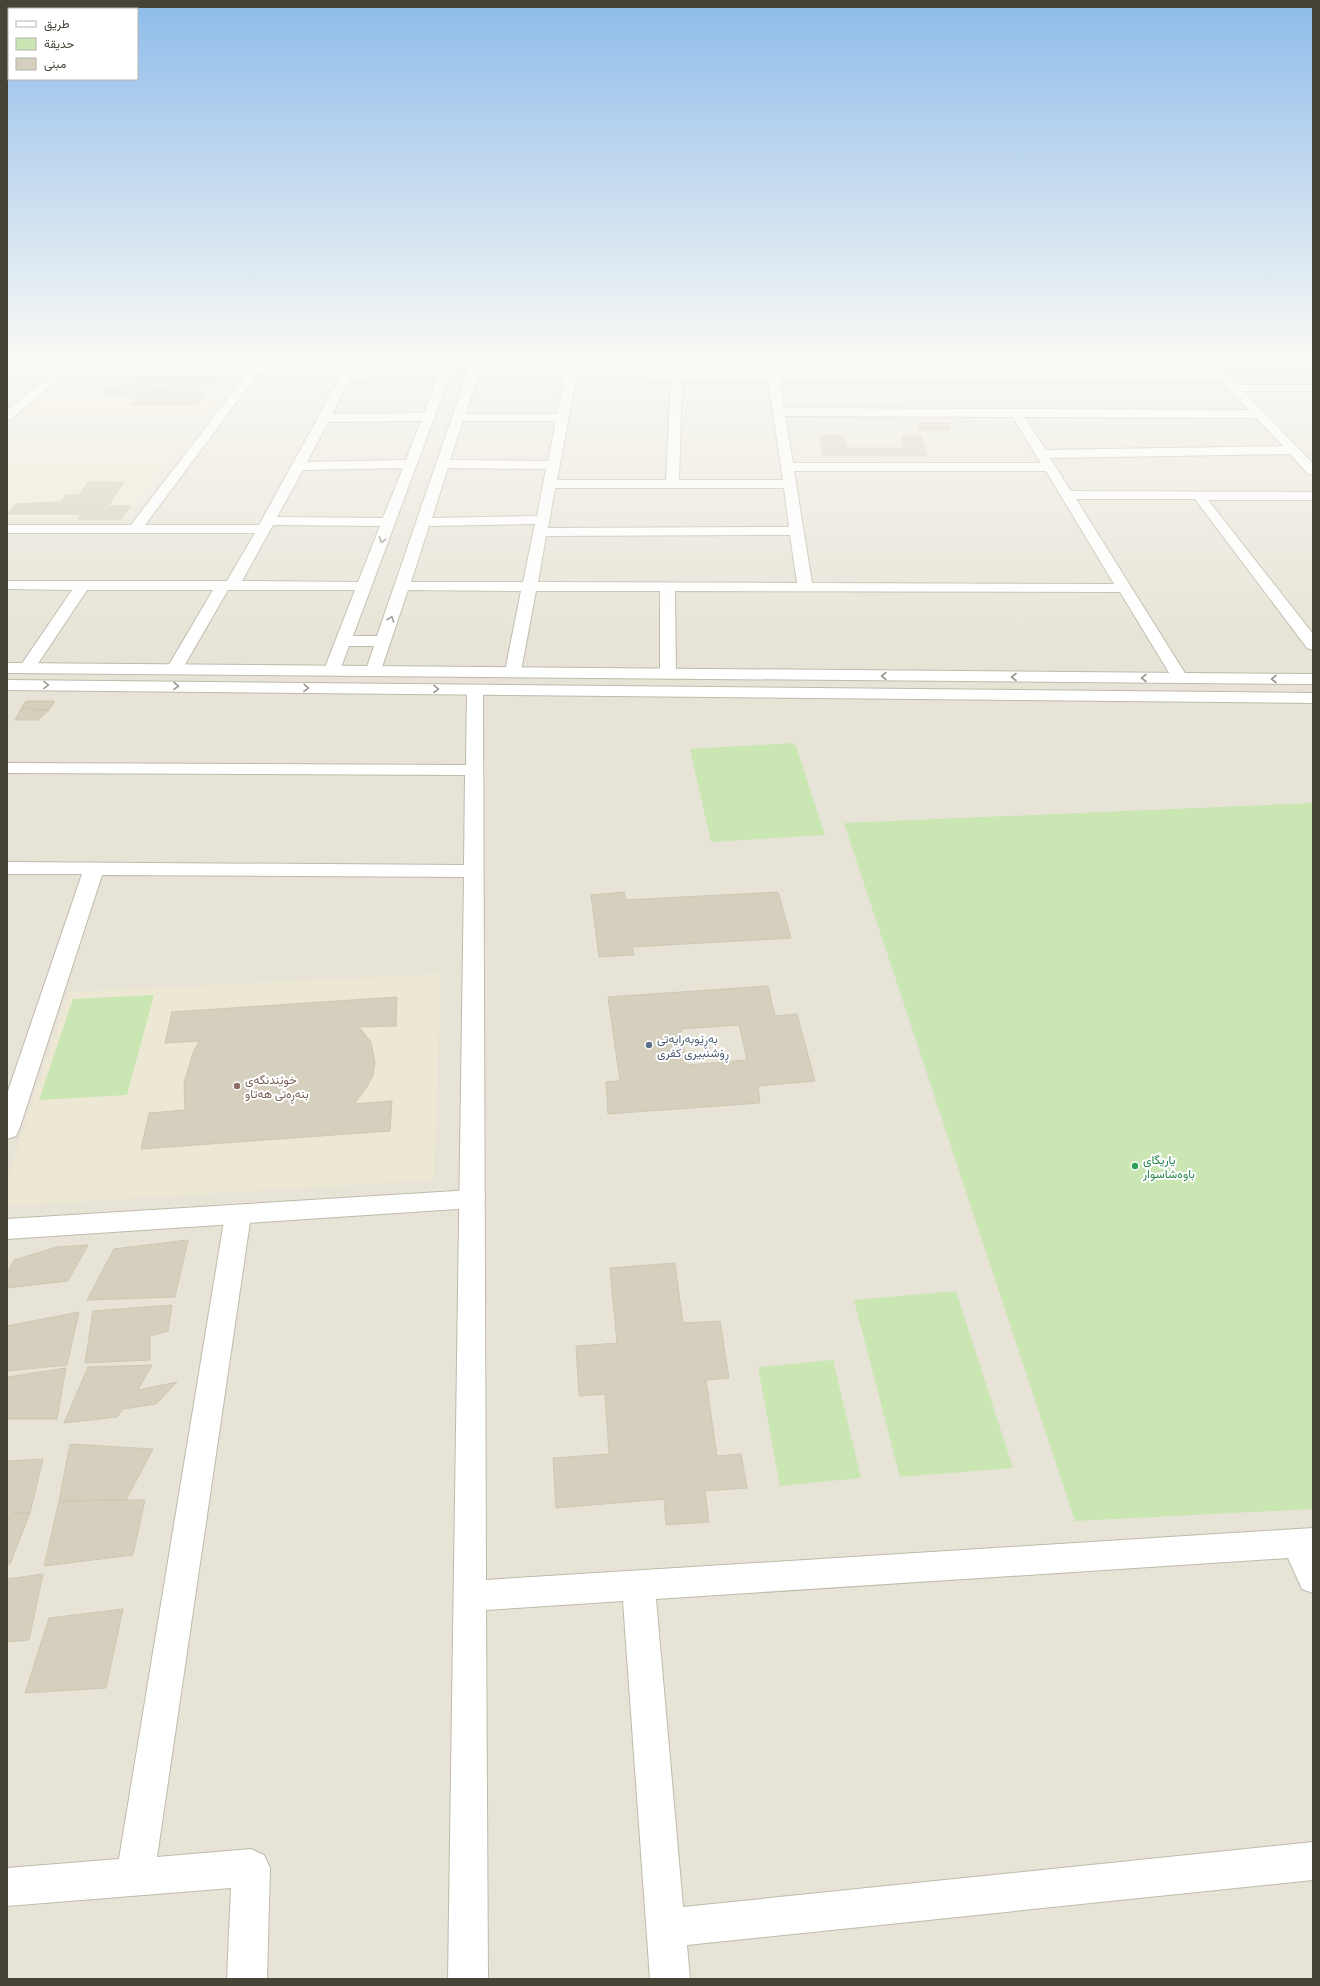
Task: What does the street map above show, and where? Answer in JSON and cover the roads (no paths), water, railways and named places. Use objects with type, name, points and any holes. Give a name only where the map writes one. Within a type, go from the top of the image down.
[{"type":"street","points":[[135,529],[193,452]]},
{"type":"street","points":[[175,668],[266,525],[307,452]]},
{"type":"street","points":[[332,670],[416,452]]},
{"type":"street","points":[[374,670],[447,452]]},
{"type":"street","points":[[513,671],[556,452]]},
{"type":"street","points":[[672,484],[673,452]]},
{"type":"street","points":[[784,452],[805,588]]},
{"type":"street","points":[[1180,678],[1042,454],[1188,452]]},
{"type":"street","points":[[1296,452],[1313,471]]},
{"type":"street","points":[[299,466],[411,464]]},
{"type":"street","points":[[443,464],[554,464]]},
{"type":"street","points":[[787,467],[1050,468]]},
{"type":"street","points":[[550,484],[789,484]]},
{"type":"street","points":[[1067,495],[1313,496]]},
{"type":"street","points":[[1198,496],[1313,646]]},
{"type":"street","points":[[7,529],[135,529],[389,522]]},
{"type":"street","points":[[423,522],[797,531]]},
{"type":"street","points":[[7,585],[364,586]]},
{"type":"street","points":[[26,668],[83,585]]},
{"type":"street","points":[[402,586],[1124,588]]},
{"type":"street","points":[[667,587],[668,674]]},
{"type":"street","points":[[344,641],[384,641]]},
{"type":"street","points":[[7,668],[175,668],[244,670],[513,671],[668,674],[1313,679]]},
{"type":"street","points":[[236,687],[244,670]]},
{"type":"street","points":[[571,690],[575,673]]},
{"type":"street","points":[[7,684],[1313,698]]},
{"type":"street","points":[[468,1979],[474,690]]},
{"type":"street","points":[[7,768],[474,770]]},
{"type":"street","points":[[7,868],[474,871]]},
{"type":"street","points":[[7,1130],[94,869]]},
{"type":"street","points":[[7,1229],[472,1200]]},
{"type":"street","points":[[135,1878],[238,1215]]},
{"type":"street","points":[[470,1596],[1305,1542],[1313,1578]]},
{"type":"street","points":[[638,1584],[670,1979]]},
{"type":"street","points":[[666,1928],[1313,1861]]},
{"type":"street","points":[[7,1888],[251,1868],[247,1979]]},
{"type":"place","name":"بەڕێوبەرایەتی ڕۆشنبیری کفری","points":[[649,1045]]},
{"type":"place","name":"خوێندنگەی بنەڕەتی هەتاو","points":[[237,1086]]},
{"type":"place","name":"یاریگای باوەشاسوار","points":[[1135,1166]]}]
